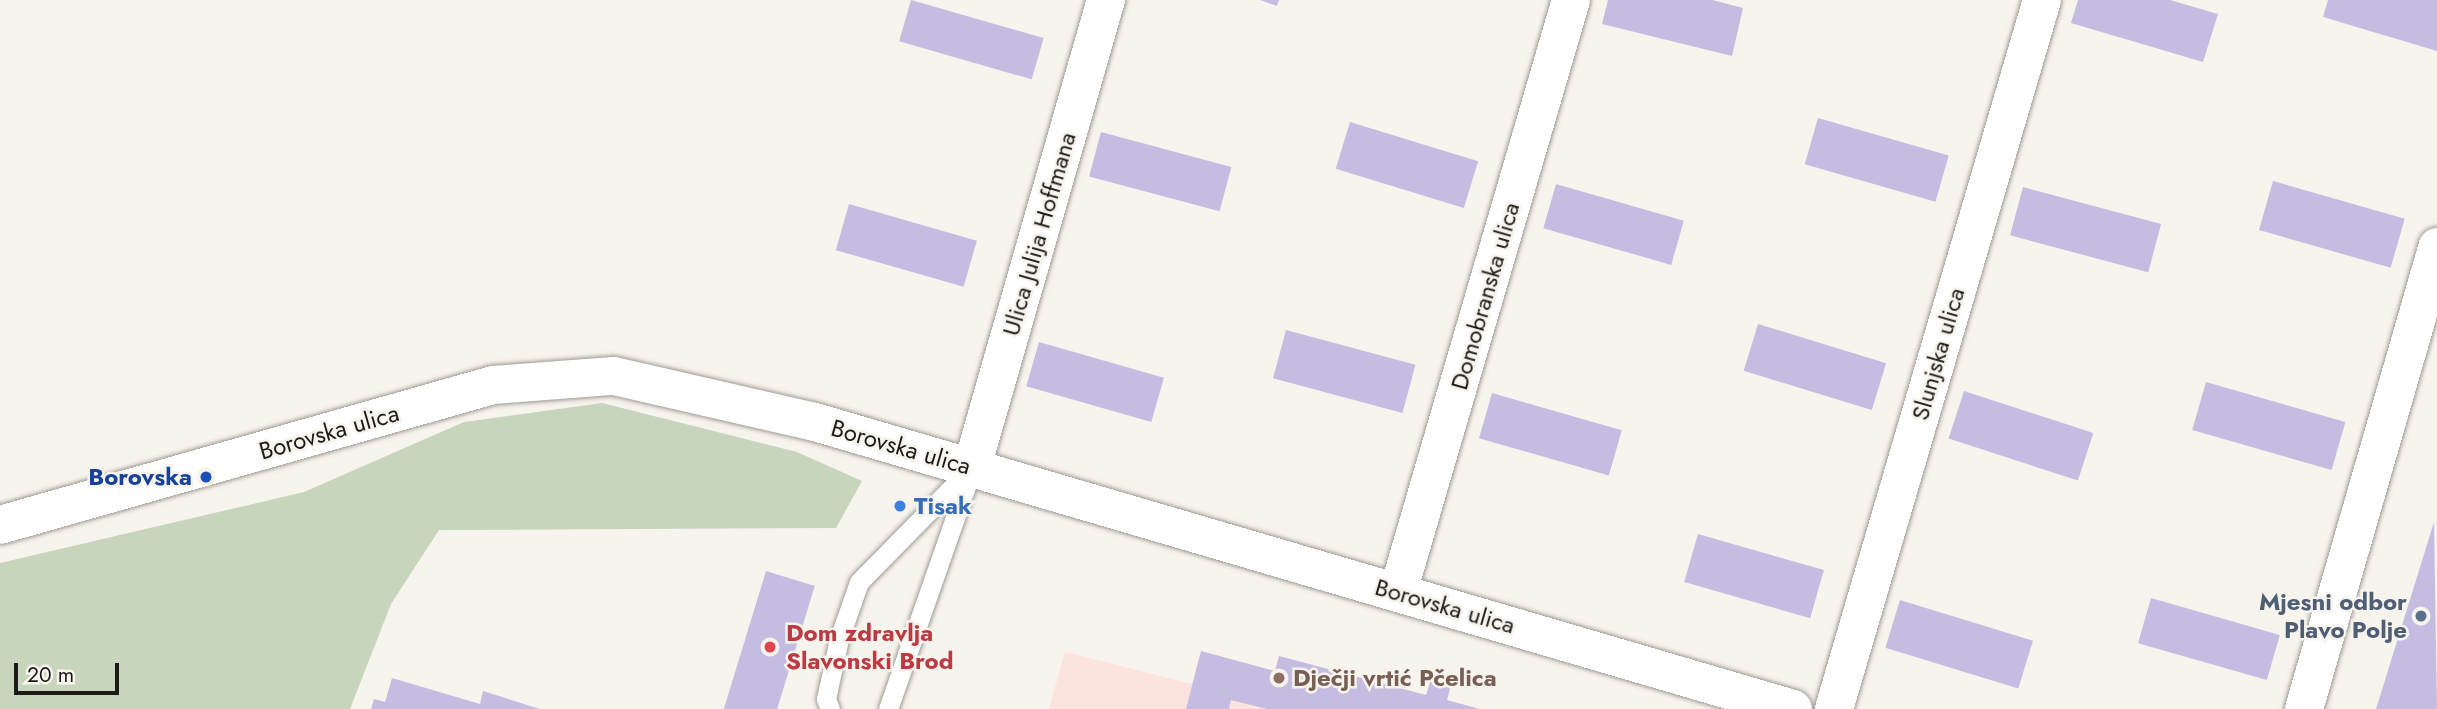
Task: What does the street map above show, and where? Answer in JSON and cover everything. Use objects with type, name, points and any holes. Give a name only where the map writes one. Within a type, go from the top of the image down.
[{"type":"street","name":"Ulica Julija Hoffmana","points":[[972,467],[1106,0]]},
{"type":"street","name":"Domobranska ulica","points":[[1398,592],[1572,0]]},
{"type":"street","name":"Slunjska ulica","points":[[1835,709],[2042,0]]},
{"type":"street","points":[[2304,709],[2424,337],[2437,247]]},
{"type":"street","name":"Borovska ulica","points":[[0,525],[494,385],[551,379],[651,380],[972,467],[1398,592],[1709,697],[1793,709]]},
{"type":"lane","points":[[830,709],[826,699],[834,663],[859,582],[972,467]]},
{"type":"lane","points":[[888,709],[972,467]]},
{"type":"shaded area","name":"Dječji vrtić Pčelica","points":[[1201,651],[1274,671],[1279,656],[1426,695],[1432,676],[1451,681],[1447,700],[1482,709],[1049,709],[1065,652],[1192,684]]},
{"type":"green space","points":[[602,403],[797,452],[862,481],[836,528],[439,530],[391,604],[350,709],[0,709],[0,563],[304,492],[464,422]]},
{"type":"building","points":[[911,0],[1044,38],[1032,79],[899,41]]},
{"type":"building","points":[[1260,0],[1279,0],[1277,6]]},
{"type":"building","points":[[1608,0],[1712,0],[1743,8],[1732,56],[1602,24]]},
{"type":"building","points":[[2078,0],[2170,0],[2218,14],[2203,62],[2071,23]]},
{"type":"building","points":[[2328,0],[2437,0],[2437,51],[2323,17]]},
{"type":"building","points":[[1818,118],[1949,155],[1936,202],[1805,164]]},
{"type":"building","points":[[1350,122],[1478,161],[1464,208],[1336,169]]},
{"type":"building","points":[[1101,132],[1231,167],[1219,211],[1089,176]]},
{"type":"building","points":[[2273,181],[2405,219],[2391,268],[2259,230]]},
{"type":"building","points":[[1556,184],[1684,221],[1671,265],[1543,228]]},
{"type":"building","points":[[2023,187],[2161,224],[2148,272],[2010,235]]},
{"type":"building","points":[[849,204],[977,241],[964,287],[836,250]]},
{"type":"building","points":[[1758,324],[1886,363],[1872,410],[1744,371]]},
{"type":"building","points":[[1286,330],[1415,365],[1402,413],[1273,378]]},
{"type":"building","points":[[1039,342],[1164,378],[1151,422],[1026,386]]},
{"type":"building","points":[[2206,382],[2345,422],[2332,470],[2192,430]]},
{"type":"building","points":[[1964,391],[2093,433],[2078,481],[1949,439]]},
{"type":"building","points":[[1492,393],[1622,430],[1609,475],[1479,438]]},
{"type":"building","name":"Mjesni odbor Plavo Polje","points":[[2434,522],[2437,709],[2376,709]]},
{"type":"building","points":[[1698,534],[1824,570],[1810,618],[1684,582]]},
{"type":"building","name":"Dom zdravlja Slavonski Brod","points":[[766,571],[815,586],[777,709],[724,709]]},
{"type":"building","points":[[2151,598],[2280,635],[2267,680],[2138,643]]},
{"type":"building","points":[[1900,600],[2033,641],[2018,688],[1885,648]]},
{"type":"building","name":"Dječji vrtić Pčelica","points":[[1201,651],[1275,671],[1279,656],[1426,695],[1432,676],[1452,681],[1447,700],[1479,709],[1267,709],[1231,700],[1229,709],[1186,709]]},
{"type":"building","points":[[392,678],[480,704],[483,691],[540,709],[371,709],[374,699],[385,702]]},
{"type":"place","name":"Borovska","points":[[206,477]]},
{"type":"place","name":"Tisak","points":[[900,506]]},
{"type":"place","name":"Mjesni odbor Plavo Polje","points":[[2421,616]]},
{"type":"place","name":"Dom zdravlja Slavonski Brod","points":[[770,647]]},
{"type":"place","name":"Dječji vrtić Pčelica","points":[[1279,678]]}]
